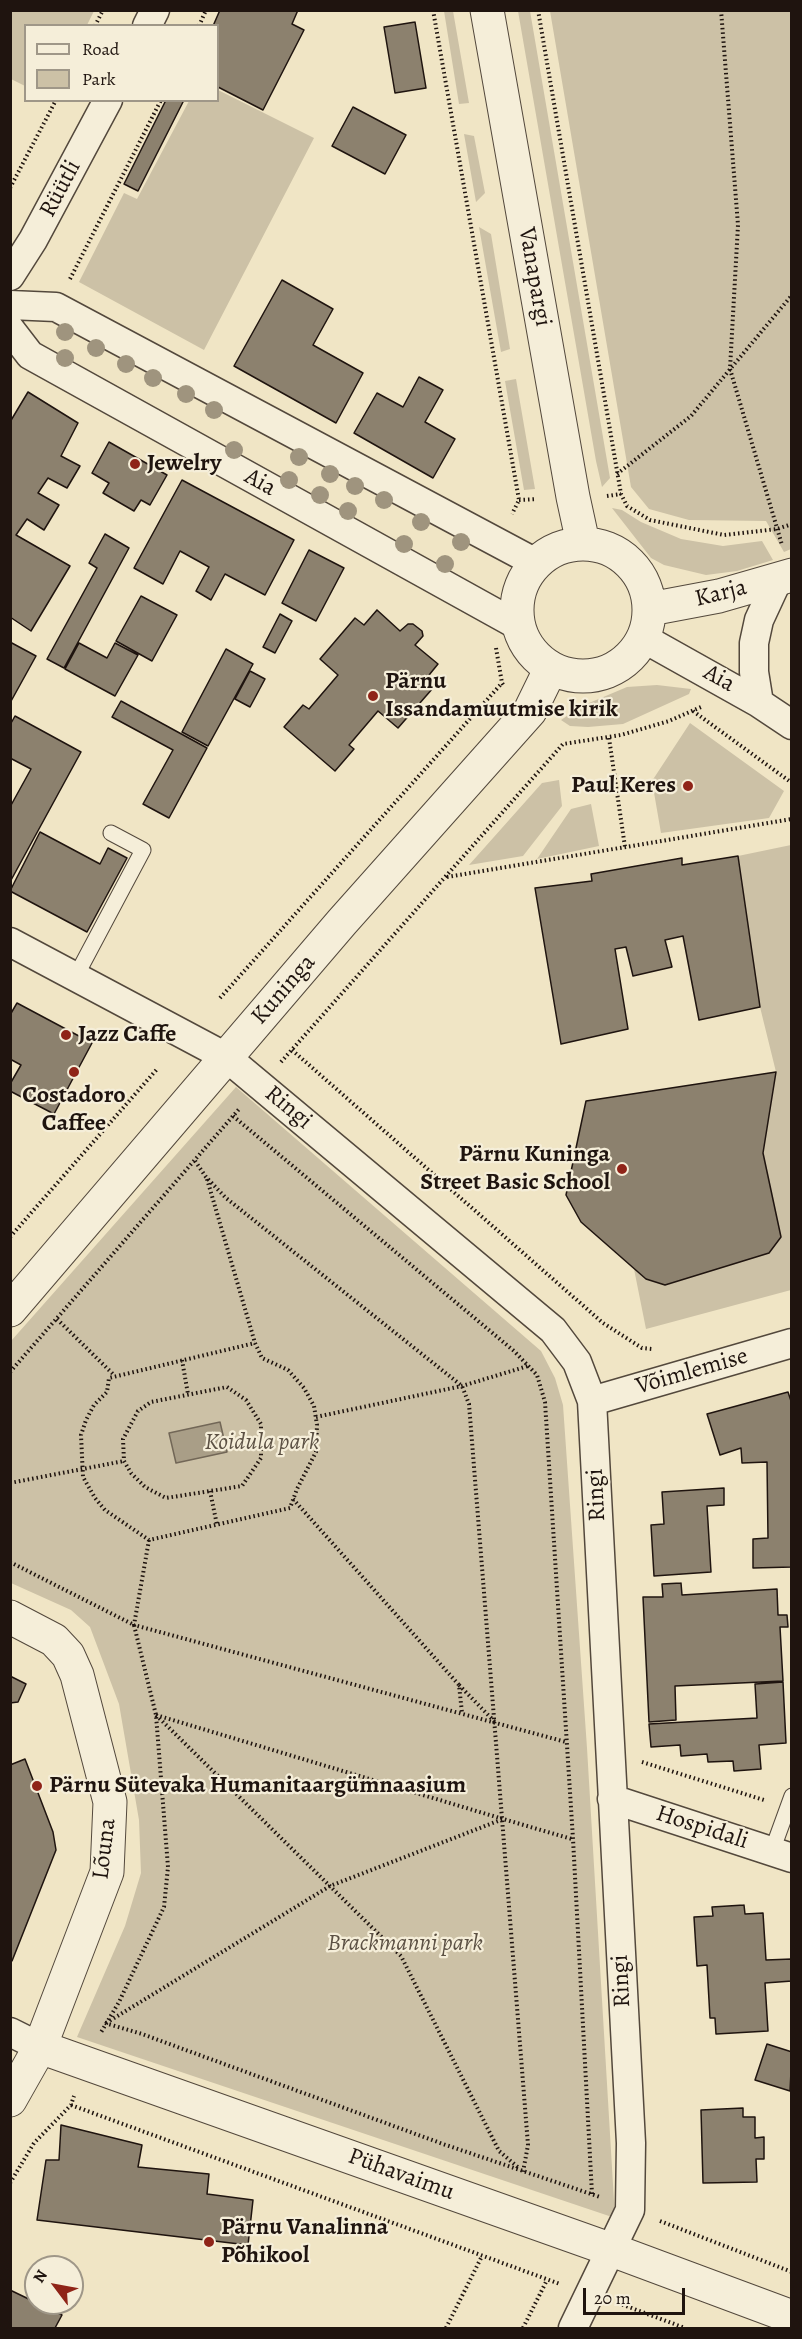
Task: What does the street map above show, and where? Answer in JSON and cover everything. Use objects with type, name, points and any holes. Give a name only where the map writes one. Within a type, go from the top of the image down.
[{"type":"street","points":[[148,24],[155,10]]},
{"type":"street","name":"Vanapargi","points":[[487,10],[583,543]]},
{"type":"street","name":"Rüütli","points":[[10,276],[33,240],[107,102]]},
{"type":"street","points":[[10,305],[56,307],[536,563]]},
{"type":"street","name":"Aia","points":[[10,329],[30,355],[519,626]]},
{"type":"street","points":[[583,543],[603,546],[622,556],[637,570],[646,589],[647,623],[630,656],[612,670],[591,676],[568,675],[551,668],[537,657],[526,644],[519,626],[517,610],[519,593],[536,563],[565,546],[583,543]]},
{"type":"street","points":[[759,703],[754,672],[754,643],[759,620],[785,568]]},
{"type":"street","name":"Karja","points":[[647,623],[785,568]]},
{"type":"street","name":"Aia","points":[[647,623],[792,725]]},
{"type":"street","name":"Kuninga","points":[[10,1310],[342,922],[530,711],[551,668]]},
{"type":"street","name":"Ringi","points":[[10,942],[226,1057],[553,1330],[577,1362],[592,1401],[631,2143],[630,2210],[573,2328]]},
{"type":"street","name":"Võimlemise","points":[[592,1401],[792,1343]]},
{"type":"street","name":"Lõuna","points":[[10,1617],[54,1640],[68,1655],[77,1675],[110,1802],[107,1872],[39,2047],[10,2100]]},
{"type":"street","name":"Hospidali","points":[[612,1799],[782,1854]]},
{"type":"street","name":"Pühavaimu","points":[[10,2032],[39,2047],[612,2250],[792,2317]]},
{"type":"lane","points":[[76,976],[143,850],[111,833]]},
{"type":"lane","points":[[782,1854],[790,1802]]},
{"type":"path","points":[[96,24],[103,10]]},
{"type":"path","points":[[200,24],[206,10]]},
{"type":"path","points":[[433,10],[519,500],[537,499]]},
{"type":"path","points":[[538,10],[621,494],[627,506],[650,520],[724,535],[777,529],[792,524]]},
{"type":"path","points":[[721,10],[738,225],[730,369],[777,529],[785,568]]},
{"type":"path","points":[[10,188],[55,102]]},
{"type":"path","points":[[68,283],[160,102]]},
{"type":"path","points":[[617,474],[691,416],[792,295]]},
{"type":"path","points":[[606,496],[621,494]]},
{"type":"path","points":[[220,998],[502,683]]},
{"type":"path","points":[[660,1350],[642,1348],[603,1323],[291,1050],[563,744],[609,738],[669,721],[709,702]]},
{"type":"path","points":[[693,711],[792,783]]},
{"type":"path","points":[[609,738],[625,847]]},
{"type":"path","points":[[446,877],[792,819]]},
{"type":"path","points":[[10,1237],[158,1068]]},
{"type":"path","points":[[10,1372],[233,1116],[514,1351],[537,1375],[545,1402],[573,1839],[592,2193]]},
{"type":"path","points":[[195,1161],[206,1177],[234,1205],[462,1386],[469,1404],[528,2145],[523,2172]]},
{"type":"path","points":[[206,1177],[255,1343],[262,1358],[288,1370],[304,1388],[314,1406],[316,1452],[290,1508],[149,1540],[105,1510],[83,1477],[81,1435],[94,1405],[107,1392],[109,1378],[255,1343]]},
{"type":"path","points":[[57,1318],[114,1375]]},
{"type":"path","points":[[182,1359],[188,1394]]},
{"type":"path","points":[[316,1417],[462,1386],[528,1366]]},
{"type":"path","points":[[227,1387],[246,1400],[261,1424],[261,1458],[242,1486],[166,1498],[145,1487],[131,1473],[124,1461],[123,1439],[138,1412],[151,1402],[227,1387]]},
{"type":"path","points":[[10,1483],[82,1467],[124,1461]]},
{"type":"path","points":[[210,1491],[218,1525]]},
{"type":"path","points":[[293,1499],[459,1685],[496,1722]]},
{"type":"path","points":[[10,2183],[34,2143],[70,2105],[86,2063],[105,2023],[119,2002],[164,1907],[168,1867],[156,1715],[134,1625],[149,1540]]},
{"type":"path","points":[[10,1562],[134,1625],[566,1742]]},
{"type":"path","points":[[459,1685],[462,1713]]},
{"type":"path","points":[[156,1715],[573,1839]]},
{"type":"path","points":[[156,1715],[401,1956],[499,2151],[523,2172]]},
{"type":"path","points":[[610,1752],[790,1802]]},
{"type":"path","points":[[105,2023],[330,1886],[502,1818]]},
{"type":"path","points":[[105,2023],[142,2034],[523,2172],[592,2193],[630,2210],[792,2272]]},
{"type":"path","points":[[70,2105],[547,2280],[591,2293],[685,2328]]},
{"type":"path","points":[[446,2328],[482,2256]]},
{"type":"path","points":[[523,2328],[547,2280]]},
{"type":"green space","points":[[11,10],[94,10],[88,24],[24,24],[24,86],[11,79]]},
{"type":"green space","points":[[444,11],[453,11],[469,103],[459,104]]},
{"type":"green space","points":[[518,11],[530,11],[610,478],[602,487],[596,461]]},
{"type":"green space","points":[[550,11],[791,11],[791,549],[784,552],[766,521],[689,520],[649,509],[631,487]]},
{"type":"green space","points":[[219,90],[314,138],[204,350],[79,282],[124,193],[137,199],[188,102],[219,102]]},
{"type":"green space","points":[[464,134],[474,136],[485,193],[476,202]]},
{"type":"green space","points":[[479,227],[491,234],[510,349],[501,352]]},
{"type":"green space","points":[[516,379],[535,489],[524,490],[505,381]]},
{"type":"green space","points":[[612,508],[622,510],[641,522],[681,539],[723,546],[762,541],[773,560],[737,571],[706,575],[664,565],[651,558]]},
{"type":"green space","points":[[657,685],[691,689],[689,694],[623,724],[570,726],[561,720],[582,706],[627,687]]},
{"type":"green space","points":[[690,723],[784,791],[769,818],[661,833],[652,781]]},
{"type":"green space","points":[[559,780],[562,806],[523,856],[469,865],[542,783]]},
{"type":"green space","points":[[591,804],[599,846],[537,859],[571,809]]},
{"type":"green space","points":[[791,845],[791,1290],[646,1329],[634,1269],[646,1279],[666,1285],[769,1253],[781,1237],[763,1153],[776,1072],[760,1007],[738,856]]},
{"type":"green space","points":[[236,1087],[541,1351],[555,1378],[563,1405],[587,1748],[615,2218],[77,2037],[125,1926],[141,1873],[139,1820],[119,1704],[90,1627],[71,1610],[11,1583],[11,1341]]},
{"type":"shaded area","points":[[220,1422],[227,1452],[176,1463],[169,1433]]},
{"type":"building","points":[[220,10],[298,10],[292,24],[304,30],[263,110],[219,88],[219,24],[214,24]]},
{"type":"building","points":[[415,22],[426,88],[395,93],[384,27]]},
{"type":"building","points":[[165,102],[183,102],[138,191],[124,184]]},
{"type":"building","points":[[353,107],[406,135],[385,174],[332,146]]},
{"type":"building","points":[[282,280],[333,309],[313,345],[363,373],[336,423],[234,366]]},
{"type":"building","points":[[419,377],[443,390],[425,422],[455,439],[433,478],[354,433],[377,393],[403,407]]},
{"type":"building","points":[[28,392],[78,423],[61,456],[80,466],[67,488],[48,478],[38,493],[59,505],[44,530],[27,519],[16,535],[70,566],[31,631],[10,617],[10,422]]},
{"type":"building","points":[[109,442],[167,475],[150,505],[141,500],[134,511],[103,493],[109,483],[92,473]]},
{"type":"building","points":[[182,480],[294,540],[265,595],[225,574],[211,600],[196,591],[209,567],[180,551],[163,584],[134,568]]},
{"type":"building","points":[[105,534],[129,548],[64,668],[47,659],[97,568],[89,563]]},
{"type":"building","points":[[309,550],[344,568],[316,621],[282,603]]},
{"type":"building","points":[[141,596],[177,615],[152,661],[116,641]]},
{"type":"building","name":"Pärnu Issandamuutmise kirik","points":[[377,610],[400,631],[408,624],[413,624],[422,631],[423,636],[415,645],[438,664],[425,680],[433,688],[398,728],[378,711],[349,745],[354,749],[335,771],[284,727],[303,705],[309,709],[338,675],[320,659],[355,618],[364,625]]},
{"type":"building","points":[[280,614],[292,621],[275,653],[263,647]]},
{"type":"building","points":[[10,642],[36,656],[10,703]]},
{"type":"building","points":[[79,643],[107,658],[115,643],[138,655],[115,696],[65,669]]},
{"type":"building","points":[[226,649],[253,664],[208,746],[182,732]]},
{"type":"building","points":[[250,671],[265,679],[250,707],[235,699]]},
{"type":"building","points":[[121,701],[207,748],[169,818],[143,804],[173,750],[112,717]]},
{"type":"building","points":[[15,716],[81,752],[10,882],[10,807],[31,769],[10,758],[10,725]]},
{"type":"building","points":[[40,832],[100,864],[108,848],[127,858],[87,932],[10,891]]},
{"type":"building","points":[[738,856],[760,1007],[699,1020],[683,936],[665,940],[672,967],[633,976],[626,947],[615,949],[628,1029],[561,1044],[535,888],[592,881],[591,874],[682,858],[682,865]]},
{"type":"building","points":[[17,1003],[92,1043],[54,1114],[10,1091],[10,1084],[21,1065],[10,1059],[10,1015]]},
{"type":"building","points":[[776,1072],[763,1153],[781,1237],[769,1253],[665,1285],[646,1279],[581,1222],[566,1195],[586,1101]]},
{"type":"building","points":[[788,1392],[792,1404],[792,1567],[753,1568],[753,1539],[768,1538],[767,1462],[742,1463],[741,1448],[720,1455],[707,1414]]},
{"type":"building","points":[[724,1488],[724,1505],[707,1506],[711,1572],[654,1576],[651,1525],[664,1524],[662,1492]]},
{"type":"building","points":[[681,1583],[682,1595],[777,1589],[778,1615],[787,1615],[788,1627],[780,1627],[783,1681],[675,1686],[676,1720],[649,1722],[643,1597],[663,1597],[662,1584]]},
{"type":"building","points":[[10,1676],[26,1684],[18,1702],[10,1703]]},
{"type":"building","points":[[783,1682],[786,1743],[759,1745],[761,1769],[734,1771],[733,1761],[708,1762],[707,1754],[681,1756],[680,1745],[651,1747],[649,1724],[757,1718],[755,1684]]},
{"type":"building","points":[[25,1759],[53,1832],[56,1850],[12,1961],[10,1961],[10,1765]]},
{"type":"building","points":[[744,1905],[745,1914],[763,1913],[766,1960],[792,1959],[792,1981],[765,1983],[768,2031],[716,2034],[715,2018],[710,2018],[707,1965],[697,1966],[694,1917],[713,1916],[712,1907]]},
{"type":"building","points":[[767,2044],[792,2052],[790,2091],[755,2080]]},
{"type":"building","points":[[743,2108],[743,2117],[755,2117],[755,2138],[764,2137],[764,2159],[756,2159],[757,2182],[703,2183],[701,2110]]},
{"type":"building","points":[[61,2125],[142,2145],[138,2167],[209,2174],[207,2194],[253,2200],[248,2245],[37,2220],[46,2160],[59,2160]]},
{"type":"building","points":[[10,2290],[24,2297],[24,2315],[62,2315],[55,2328],[10,2328]]},
{"type":"place","name":"Jewelry","points":[[135,464]]},
{"type":"place","name":"Pärnu Issandamuutmise kirik","points":[[373,696]]},
{"type":"place","name":"Paul Keres","points":[[688,786]]},
{"type":"place","name":"Jazz Caffe","points":[[66,1035]]},
{"type":"place","name":"Costadoro Caffee","points":[[74,1072]]},
{"type":"place","name":"Pärnu Kuninga Street Basic School","points":[[622,1169]]},
{"type":"place","name":"Pärnu Sütevaka Humanitaargümnaasium","points":[[37,1786]]},
{"type":"place","name":"Pärnu Vanalinna Põhikool","points":[[209,2242]]},
{"type":"park label","name":"Koidula park","points":[[262,1443]]},
{"type":"park label","name":"Brackmanni park","points":[[405,1944]]}]
